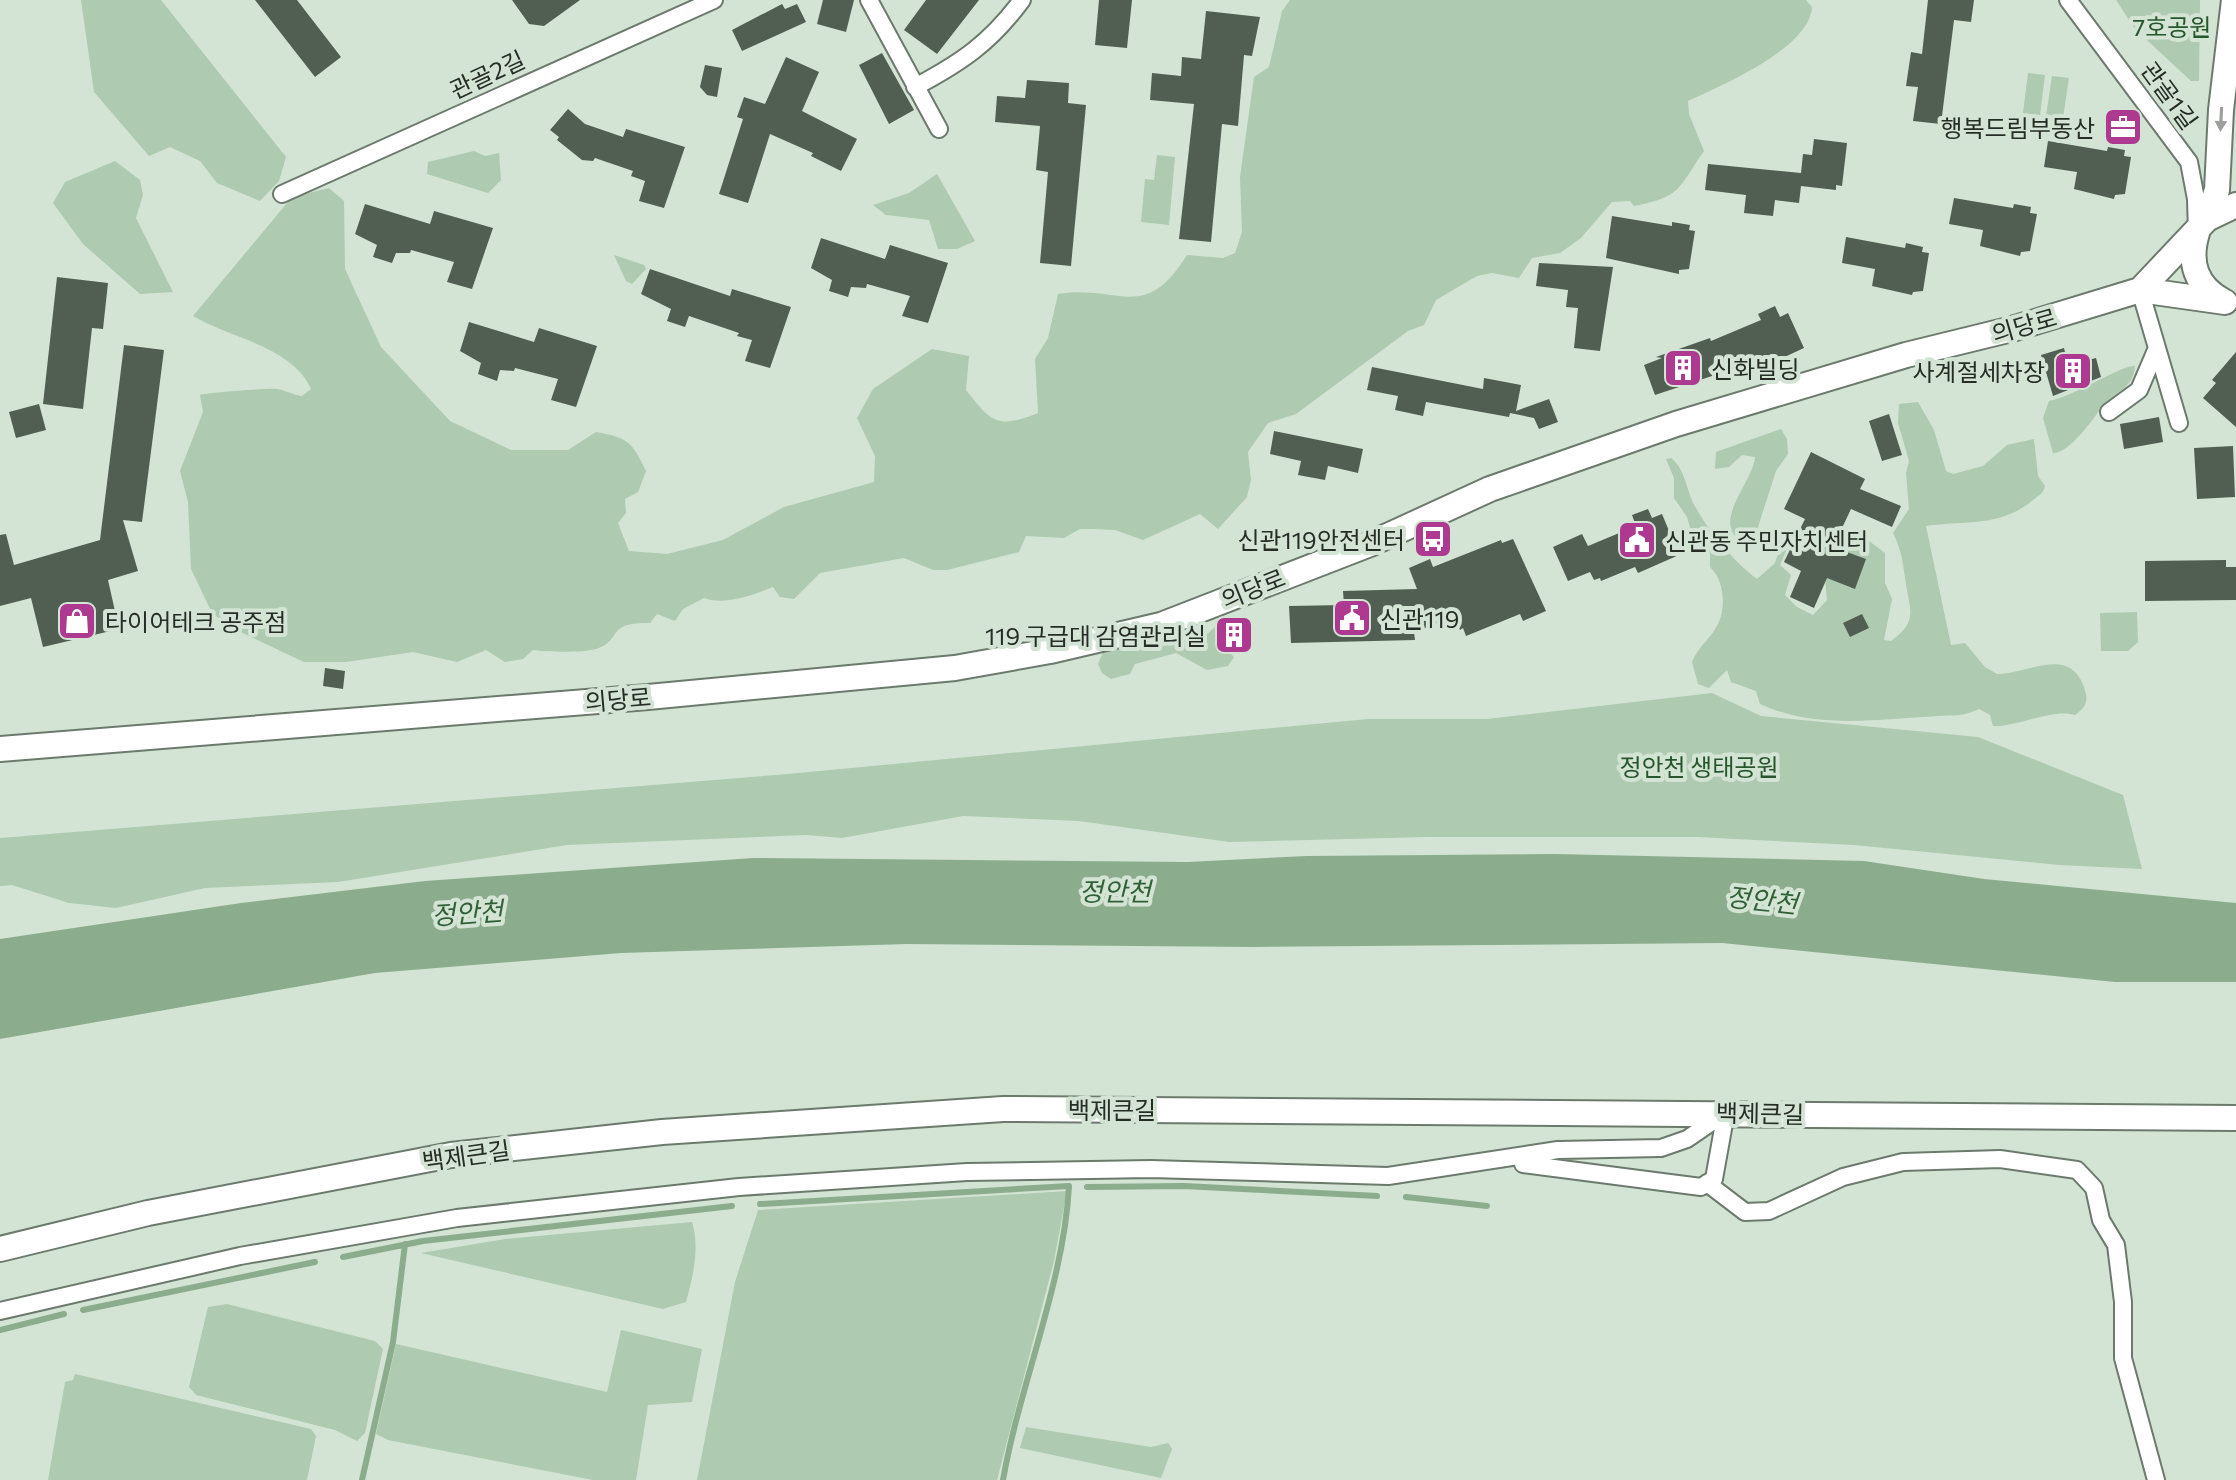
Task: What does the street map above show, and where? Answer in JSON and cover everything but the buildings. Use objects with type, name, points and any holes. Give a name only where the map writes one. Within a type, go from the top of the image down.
[{"type":"main road","points":[[2230,304],[2210,294],[2193,267],[2192,249],[2217,190],[2221,110],[2234,15]]},
{"type":"main road","points":[[2140,290],[2202,226],[2221,210],[2236,205]]},
{"type":"main road","points":[[2140,290],[2230,304]]},
{"type":"main road","name":"의당로","points":[[0,749],[663,696],[955,668],[1050,651],[1161,625],[1370,544],[1490,489],[1676,424],[1906,355],[2012,329],[2140,290]]},
{"type":"main road","name":"백제큰길","points":[[0,1249],[148,1213],[451,1155],[662,1132],[850,1117],[1003,1109],[2236,1118]]},
{"type":"street","name":"관골2길","points":[[282,194],[714,0]]},
{"type":"street","points":[[869,0],[939,129]]},
{"type":"street","points":[[915,87],[964,61],[1000,30],[1022,0]]},
{"type":"street","name":"관골1길","points":[[2068,0],[2189,162],[2202,226]]},
{"type":"street","points":[[2140,290],[2179,423]]},
{"type":"street","points":[[2109,412],[2139,390],[2157,348]]},
{"type":"street","points":[[0,1311],[240,1256],[441,1221],[747,1186],[967,1172],[1121,1169],[1388,1176],[1494,1163],[1558,1150],[1661,1148],[1687,1139],[1726,1112]]},
{"type":"street","points":[[1494,1163],[1549,1164],[1701,1187],[1714,1179],[1726,1112]]},
{"type":"street","points":[[1707,1183],[1745,1212],[1769,1211],[1843,1177],[1903,1162],[2000,1159],[2077,1170],[2094,1188],[2101,1220],[2116,1245],[2123,1302],[2123,1358],[2156,1480]]},
{"type":"green space","points":[[81,0],[161,0],[286,157],[279,181],[260,201],[217,183],[200,161],[170,147],[149,156],[94,92]]},
{"type":"green space","points":[[1290,0],[1806,0],[1812,7],[1797,37],[1781,51],[1742,75],[1688,101],[1689,114],[1704,151],[1677,189],[1650,203],[1634,206],[1630,201],[1612,202],[1581,238],[1560,253],[1532,258],[1519,278],[1492,273],[1477,276],[1436,300],[1424,325],[1408,331],[1296,414],[1268,423],[1248,452],[1251,480],[1247,497],[1218,529],[1200,514],[1143,540],[1115,530],[1080,529],[1064,538],[1026,536],[1019,552],[947,570],[933,570],[904,558],[820,573],[794,599],[780,597],[773,587],[730,600],[704,598],[683,609],[675,621],[657,614],[650,623],[626,625],[610,641],[596,649],[565,652],[533,650],[523,659],[505,662],[486,650],[457,662],[413,652],[346,662],[304,662],[234,629],[212,613],[191,569],[188,502],[180,471],[203,412],[200,395],[271,389],[302,396],[311,389],[302,375],[276,353],[193,316],[292,197],[329,188],[344,201],[345,269],[381,347],[450,421],[511,450],[568,450],[596,432],[623,439],[633,447],[646,471],[638,492],[625,499],[626,513],[618,523],[629,551],[667,554],[723,540],[784,507],[874,482],[875,456],[857,418],[873,389],[932,349],[969,356],[966,390],[989,416],[1004,421],[1024,418],[1038,413],[1035,359],[1048,338],[1058,294],[1144,295],[1172,276],[1187,255],[1223,258],[1235,253],[1242,232],[1240,177],[1254,77],[1269,67],[1282,11]]},
{"type":"green space","name":"7호공원","points":[[2116,0],[2200,0],[2199,81],[2191,81],[2135,29]]},
{"type":"green space","points":[[2028,73],[2045,75],[2040,115],[2023,113]]},
{"type":"green space","points":[[2052,76],[2069,78],[2063,118],[2046,116]]},
{"type":"green space","points":[[474,151],[485,156],[499,153],[501,180],[488,193],[427,174],[428,162]]},
{"type":"green space","points":[[1157,155],[1175,157],[1169,225],[1141,222],[1145,179],[1154,180]]},
{"type":"green space","points":[[115,161],[140,180],[143,195],[136,218],[173,292],[140,294],[83,244],[53,203],[65,182]]},
{"type":"green space","points":[[937,174],[975,241],[957,249],[938,249],[929,220],[886,215],[873,205],[909,193]]},
{"type":"green space","points":[[614,255],[644,265],[646,269],[632,284],[626,281]]},
{"type":"green space","points":[[2135,366],[2127,385],[2106,403],[2072,443],[2053,453],[2043,418],[2049,401]]},
{"type":"green space","points":[[1918,402],[1934,430],[1946,471],[1953,474],[1983,466],[2007,445],[2034,439],[2038,476],[2045,486],[2039,495],[2008,515],[1926,526],[1951,645],[1965,643],[1985,667],[1997,674],[2048,664],[2071,669],[2080,678],[2086,694],[2083,708],[2075,715],[2056,714],[2003,726],[1993,726],[1990,715],[1979,709],[1958,715],[1825,720],[1781,712],[1760,704],[1756,691],[1731,682],[1727,670],[1709,688],[1698,684],[1692,662],[1717,626],[1722,611],[1722,595],[1718,579],[1710,567],[1710,553],[1691,531],[1687,517],[1674,498],[1674,478],[1666,459],[1671,458],[1680,468],[1693,502],[1715,537],[1757,579],[1775,563],[1785,532],[1790,531],[1793,535],[1780,565],[1791,575],[1785,595],[1797,607],[1813,615],[1827,600],[1825,577],[1847,531],[1865,538],[1885,553],[1885,583],[1892,599],[1884,640],[1891,641],[1905,628],[1910,616],[1902,558],[1893,533],[1909,509],[1906,473],[1909,461],[1898,423],[1899,404]]},
{"type":"green space","points":[[1781,429],[1787,439],[1788,454],[1776,471],[1756,533],[1745,537],[1734,535],[1731,517],[1755,457],[1742,455],[1729,467],[1715,469],[1716,452]]},
{"type":"green space","points":[[2137,612],[2138,642],[2128,651],[2101,651],[2100,613]]},
{"type":"green space","points":[[1218,624],[1224,631],[1225,648],[1234,657],[1228,666],[1207,670],[1176,653],[1135,664],[1130,674],[1111,679],[1102,673],[1098,664],[1105,648],[1116,645],[1130,650],[1179,631],[1205,636]]},
{"type":"green space","name":"정안천 생태공원","points":[[1712,693],[1761,716],[1978,737],[2123,795],[2142,869],[2059,865],[1854,845],[1697,837],[1427,837],[1229,842],[1079,821],[963,816],[842,838],[806,835],[567,845],[338,882],[205,888],[116,908],[69,903],[12,885],[0,886],[0,838],[788,774],[1368,719],[1487,719]]},
{"type":"green space","points":[[1067,1191],[1054,1261],[997,1480],[697,1480],[735,1282],[758,1210]]},
{"type":"green space","points":[[692,1222],[695,1252],[686,1302],[663,1309],[421,1253],[505,1239]]},
{"type":"green space","points":[[227,1304],[375,1341],[383,1349],[365,1433],[357,1441],[335,1430],[196,1395],[189,1387],[208,1307]]},
{"type":"green space","points":[[621,1330],[702,1349],[692,1402],[648,1405],[636,1480],[593,1480],[388,1440],[376,1434],[396,1344],[607,1392]]},
{"type":"green space","points":[[75,1374],[311,1429],[316,1436],[307,1480],[48,1480],[65,1382],[73,1380]]},
{"type":"green space","points":[[1026,1427],[1151,1447],[1168,1443],[1172,1449],[1161,1478],[1020,1448]]},
{"type":"water","name":"정안천","points":[[1555,854],[1864,861],[1984,879],[2236,903],[2236,982],[2115,982],[1722,943],[1252,947],[907,944],[621,953],[375,973],[0,1039],[0,939],[241,903],[425,881],[753,858],[1188,862],[1307,856]]},
{"type":"waterway","points":[[760,1204],[1069,1186],[1059,1259],[1003,1480]]},
{"type":"waterway","points":[[1087,1187],[1184,1186],[1377,1196]]},
{"type":"waterway","points":[[1406,1197],[1487,1206]]},
{"type":"waterway","points":[[343,1257],[423,1241],[732,1206]]},
{"type":"waterway","points":[[362,1480],[393,1342],[405,1244]]},
{"type":"waterway","points":[[83,1310],[315,1262]]},
{"type":"waterway","points":[[0,1330],[64,1314]]},
{"type":"place","name":"행복드림부동산","points":[[2123,127]]},
{"type":"place","name":"신화빌딩","points":[[1683,368]]},
{"type":"place","name":"사계절세차장","points":[[2073,371]]},
{"type":"place","name":"신관119안전센터","points":[[1433,539]]},
{"type":"place","name":"신관동 주민자치센터","points":[[1637,540]]},
{"type":"place","name":"신관119","points":[[1352,618]]},
{"type":"place","name":"타이어테크 공주점","points":[[77,621]]},
{"type":"place","name":"119 구급대 감염관리실","points":[[1234,635]]}]
